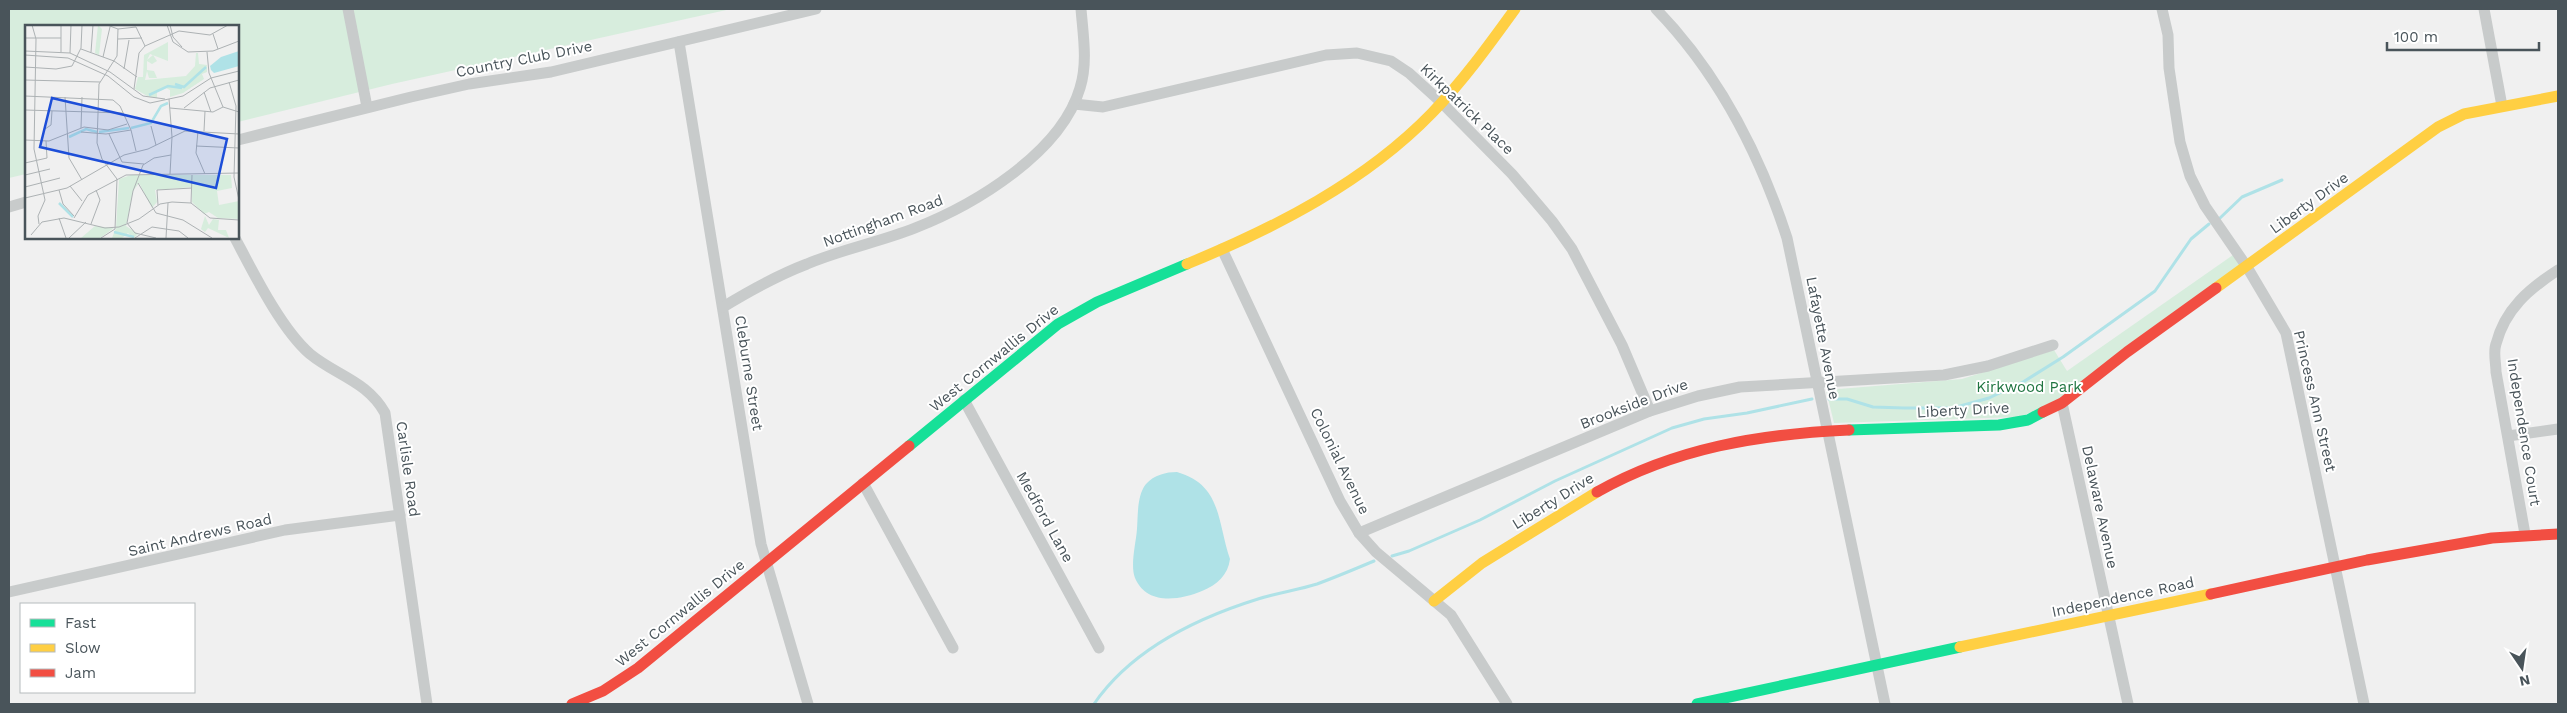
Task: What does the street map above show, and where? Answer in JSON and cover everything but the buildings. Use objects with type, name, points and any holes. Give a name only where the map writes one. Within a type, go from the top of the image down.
[{"type":"street","points":[[348,9],[367,107]]},
{"type":"street","name":"Country Club Drive","points":[[239,140],[367,107],[469,84],[551,72],[816,9]]},
{"type":"street","name":"Nottingham Road","points":[[723,306],[761,284],[809,263],[913,229],[947,215],[998,184],[1024,164],[1046,143],[1074,104],[1081,86],[1084,60],[1081,9]]},
{"type":"street","name":"West Cornwallis Drive","points":[[572,704],[603,690],[638,668],[1043,334],[1072,314],[1222,249],[1306,208],[1345,185],[1398,145],[1442,103],[1456,88],[1515,9]]},
{"type":"street","name":"Lafayette Avenue","points":[[1656,9],[1705,66],[1733,110],[1757,156],[1788,238],[1826,431],[1885,704]]},
{"type":"street","name":"Princess Ann Street","points":[[2162,9],[2168,35],[2175,112],[2186,165],[2205,206],[2246,267],[2286,334],[2364,704]]},
{"type":"street","points":[[2484,9],[2502,106]]},
{"type":"street","name":"Cleburne Street","points":[[679,42],[765,563],[808,704]]},
{"type":"street","name":"Kirkpatrick Place","points":[[1074,104],[1103,107],[1326,55],[1350,53],[1374,55],[1391,61],[1442,103],[1512,174],[1572,248],[1622,345],[1650,411]]},
{"type":"street","name":"Liberty Drive","points":[[1434,601],[1456,580],[1605,486],[1644,468],[1686,453],[1720,445],[1826,431],[2000,425],[2028,420],[2062,403],[2127,352],[2438,127],[2464,114],[2558,96]]},
{"type":"street","points":[[9,207],[25,202]]},
{"type":"street","name":"Carlisle Road","points":[[236,239],[262,288],[284,323],[310,354],[356,381],[376,397],[385,413],[427,704]]},
{"type":"street","name":"Colonial Avenue","points":[[1222,249],[1340,501],[1358,533],[1376,552],[1451,615],[1507,704]]},
{"type":"street","name":"Independence Court","points":[[2525,534],[2496,372],[2495,345],[2509,311],[2530,288],[2558,270]]},
{"type":"street","name":"Brookside Drive","points":[[1358,533],[1650,411],[1698,396],[1740,387],[1944,375],[1988,366],[2053,345]]},
{"type":"street","name":"Medford Lane","points":[[964,400],[1099,648]]},
{"type":"street","name":"Delaware Avenue","points":[[2062,403],[2128,704]]},
{"type":"street","points":[[2508,436],[2558,429]]},
{"type":"street","points":[[863,483],[953,648]]},
{"type":"street","name":"Saint Andrews Road","points":[[9,592],[285,530],[400,515]]},
{"type":"street","name":"Independence Road","points":[[1697,704],[2108,615],[2455,543],[2525,534],[2558,534]]},
{"type":"green space","points":[[9,9],[731,9],[392,84],[239,122],[239,25],[25,25],[25,174],[9,178]]},
{"type":"green space","name":"Kirkwood Park","points":[[2233,255],[2240,265],[2054,404],[2018,417],[1834,423],[1826,390],[1962,379],[2054,350],[2067,371]]},
{"type":"water","points":[[1177,472],[1192,478],[1210,495],[1216,506],[1230,559],[1229,565],[1221,579],[1202,591],[1184,597],[1156,597],[1140,587],[1134,573],[1138,505],[1143,489],[1149,481],[1164,473]]},
{"type":"waterway","points":[[2220,218],[2242,197],[2282,180]]},
{"type":"waterway","points":[[1829,399],[1847,399],[1873,407],[1953,408],[1989,398],[2023,382],[2063,357],[2155,291],[2191,239],[2209,224]]},
{"type":"waterway","points":[[1392,556],[1409,551],[1480,520],[1555,481],[1672,428],[1704,419],[1747,413],[1812,399]]},
{"type":"waterway","points":[[1094,704],[1127,667],[1167,638],[1189,626],[1265,597],[1317,584],[1374,561]]},
{"type":"traffic: fast","points":[[909,446],[1058,324],[1097,302],[1187,264]]},
{"type":"traffic: fast","points":[[1849,430],[1999,425],[2028,420],[2043,412]]},
{"type":"traffic: fast","points":[[1697,704],[1960,647]]},
{"type":"traffic: slow","points":[[1187,264],[1286,219],[1348,182],[1378,161],[1406,138],[1443,101],[1515,9]]},
{"type":"traffic: slow","points":[[2216,288],[2438,127],[2464,114],[2558,96]]},
{"type":"traffic: slow","points":[[1434,601],[1482,563],[1597,492]]},
{"type":"traffic: slow","points":[[1960,647],[2211,594]]},
{"type":"traffic: jam","points":[[2043,412],[2062,403],[2127,352],[2216,288]]},
{"type":"traffic: jam","points":[[1597,492],[1657,464],[1719,446],[1783,435],[1849,430]]},
{"type":"traffic: jam","points":[[572,704],[603,691],[638,668],[909,446]]},
{"type":"traffic: jam","points":[[2211,594],[2367,560],[2492,538],[2558,534]]}]
